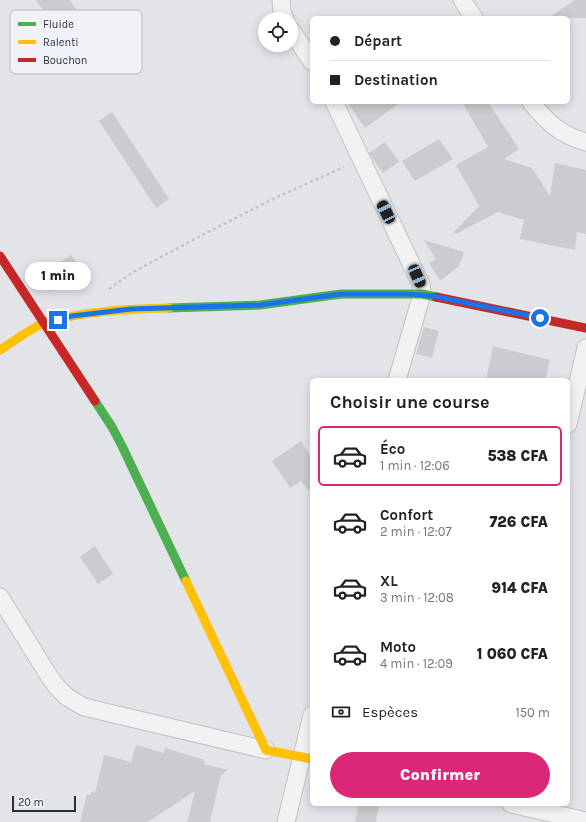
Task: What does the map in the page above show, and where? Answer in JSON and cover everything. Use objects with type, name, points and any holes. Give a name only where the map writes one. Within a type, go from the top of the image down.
[{"type":"street","points":[[281,0],[282,12]]},
{"type":"street","points":[[462,0],[473,16]]},
{"type":"street","points":[[298,41],[310,59]]},
{"type":"street","points":[[335,104],[421,284],[422,294],[398,378]]},
{"type":"street","points":[[532,104],[554,127],[566,135],[586,142]]},
{"type":"street","points":[[0,256],[112,427],[266,750]]},
{"type":"street","points":[[0,350],[43,323],[72,316],[131,309],[260,305],[341,294],[422,294],[586,328]]},
{"type":"street","points":[[570,416],[586,348]]},
{"type":"street","points":[[0,598],[49,676],[67,697],[84,707],[266,750],[307,758]]},
{"type":"street","points":[[286,822],[307,758],[310,732]]},
{"type":"street","points":[[520,806],[586,821]]},
{"type":"path","points":[[104,293],[135,271],[206,233],[275,198],[361,160]]},
{"type":"building","points":[[36,0],[70,0],[77,10],[43,10]]},
{"type":"building","points":[[575,0],[586,0],[586,18],[551,16]]},
{"type":"building","points":[[348,104],[398,104],[365,128]]},
{"type":"building","points":[[463,104],[489,104],[519,149],[504,159],[532,168],[550,196],[555,163],[586,170],[586,234],[577,232],[575,250],[520,239],[524,220],[498,212],[456,234],[454,232],[479,206],[456,165],[488,147]]},
{"type":"building","points":[[112,112],[169,199],[156,208],[99,121]]},
{"type":"building","points":[[439,139],[453,159],[415,181],[402,161]]},
{"type":"building","points":[[385,142],[399,162],[383,173],[369,153]]},
{"type":"building","points":[[424,240],[464,252],[459,266],[440,281],[429,263],[436,259]]},
{"type":"building","points":[[71,255],[82,270],[50,292],[40,277]]},
{"type":"building","points":[[424,327],[439,331],[432,358],[416,354]]},
{"type":"building","points":[[493,346],[550,360],[546,378],[486,378]]},
{"type":"building","points":[[301,441],[310,455],[310,492],[301,481],[290,488],[272,461]]},
{"type":"building","points":[[95,546],[113,574],[98,584],[80,557]]},
{"type":"building","points":[[136,745],[164,753],[165,748],[205,760],[204,764],[228,770],[221,775],[210,822],[187,822],[195,791],[148,822],[80,822],[87,794],[90,795],[91,792],[95,793],[104,755],[131,762]]},
{"type":"building","points":[[359,806],[379,806],[376,822],[355,822]]},
{"type":"traffic: fast","points":[[169,308],[260,305],[341,294],[422,294],[436,297]]},
{"type":"traffic: fast","points":[[95,401],[112,427],[122,446],[186,581]]},
{"type":"traffic: slow","points":[[0,350],[39,325],[58,319],[106,311],[169,308]]},
{"type":"traffic: slow","points":[[186,581],[266,750],[310,759]]},
{"type":"traffic: jam","points":[[0,256],[95,401]]},
{"type":"traffic: jam","points":[[436,297],[586,328]]},
{"type":"route","points":[[58,320],[72,316],[131,309],[260,305],[341,294],[422,294],[540,318]]}]
